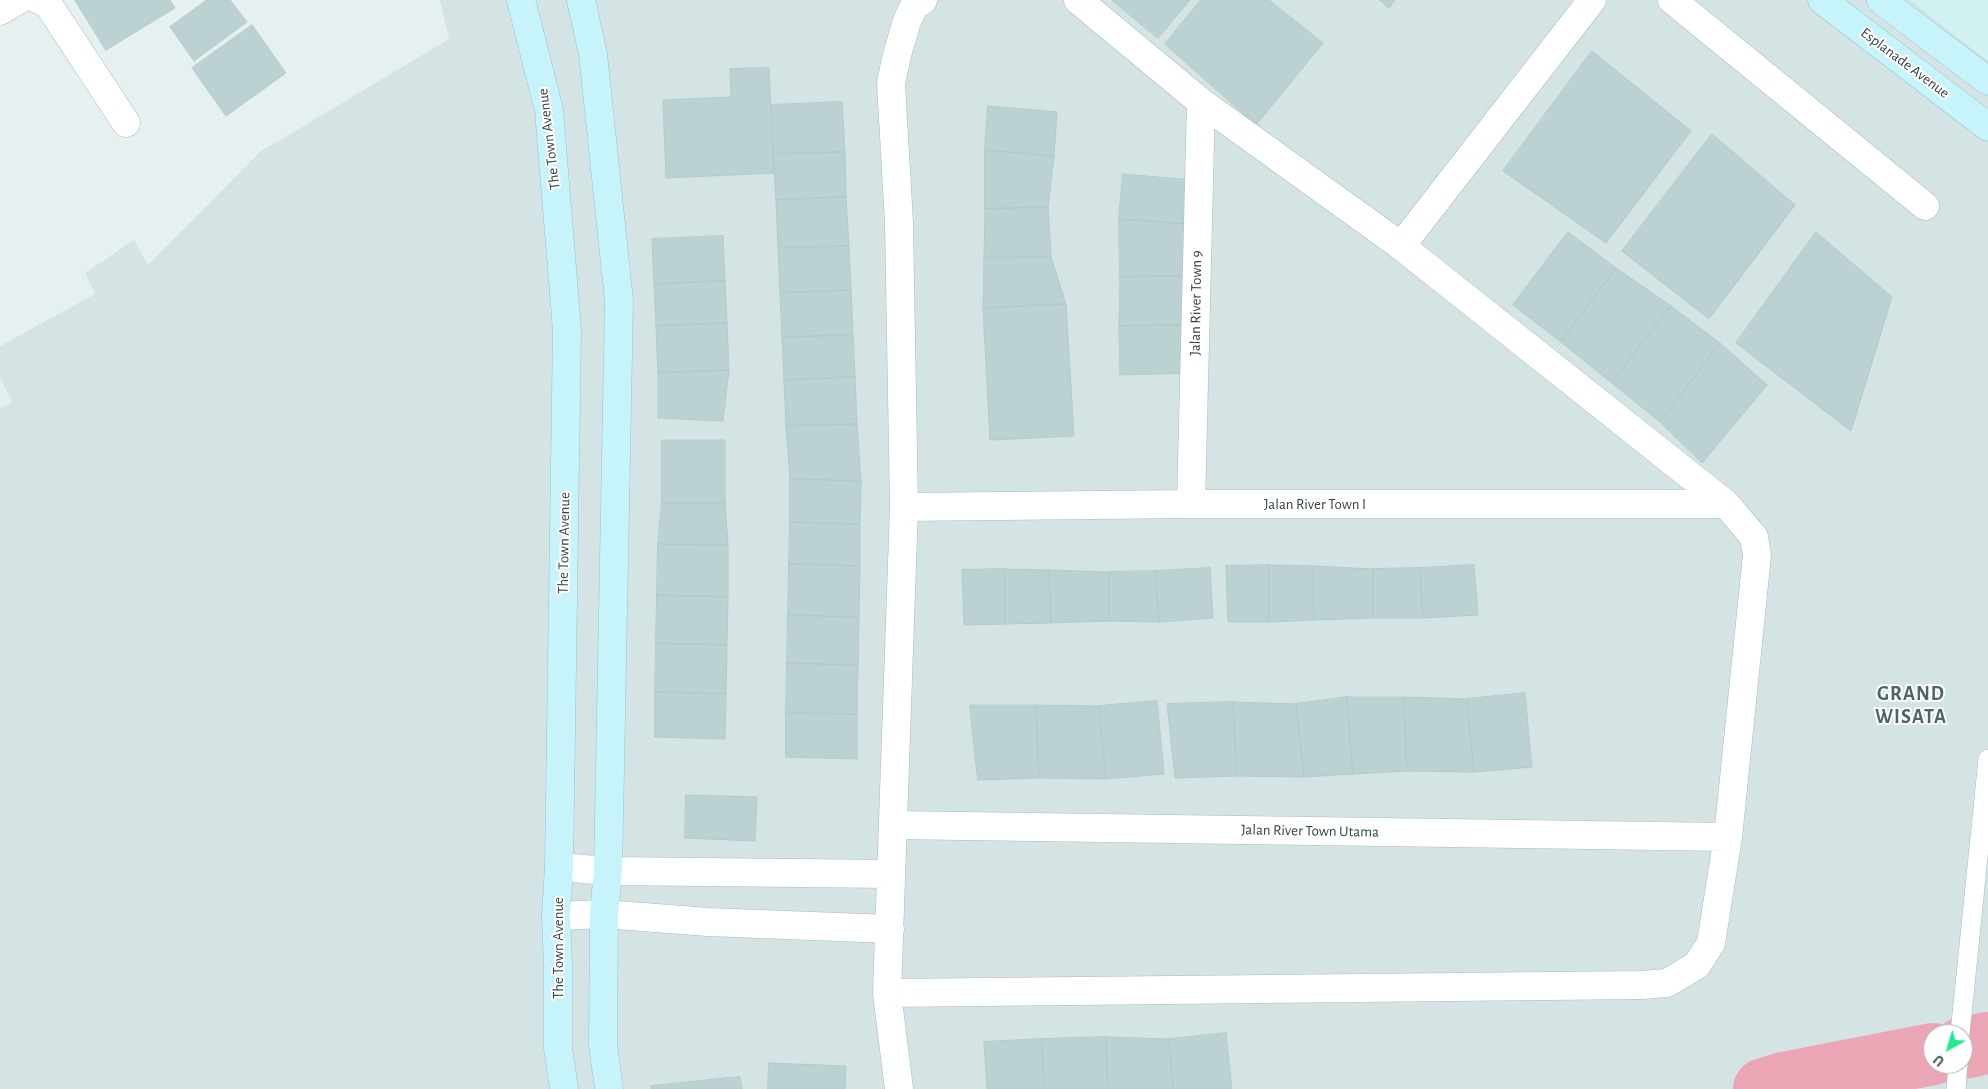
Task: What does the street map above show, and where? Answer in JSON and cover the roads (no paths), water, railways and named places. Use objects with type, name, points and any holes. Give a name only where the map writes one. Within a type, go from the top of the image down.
[{"type":"street","points":[[0,11],[19,0]]},
{"type":"street","points":[[39,0],[48,4],[126,123]]},
{"type":"street","name":"The Town Avenue","points":[[521,0],[549,110],[567,330],[559,866],[556,916],[558,1048],[564,1089]]},
{"type":"street","points":[[581,0],[593,54],[619,301],[608,871],[604,914],[603,1045],[609,1089]]},
{"type":"street","points":[[899,1089],[887,993],[904,508],[898,223],[891,83],[907,21],[914,6],[923,0]]},
{"type":"street","points":[[887,993],[1642,985],[1667,983],[1697,965],[1712,943],[1728,837],[1758,555],[1754,537],[1726,504],[1401,246],[1201,102],[1078,0]]},
{"type":"street","points":[[1401,246],[1592,0]]},
{"type":"street","points":[[1672,0],[1925,206]]},
{"type":"street","name":"Esplanade Avenue","points":[[1822,0],[1988,127]]},
{"type":"street","points":[[1881,0],[1988,81]]},
{"type":"street","name":"Jalan River Town 9","points":[[1191,504],[1201,102]]},
{"type":"street","name":"Jalan River Town I","points":[[904,508],[1191,504],[1726,504]]},
{"type":"street","name":"Jalan River Town Utama","points":[[892,825],[1728,837]]},
{"type":"street","points":[[559,866],[608,871],[890,874]]},
{"type":"street","points":[[556,916],[604,914],[708,922],[890,929]]},
{"type":"lane","points":[[1961,1024],[1988,759]]},
{"type":"lane","points":[[1956,1089],[1957,1074]]},
{"type":"waterway","points":[[1973,1046],[1988,1043]]},
{"type":"waterway","points":[[1764,1089],[1784,1083],[1923,1056]]},
{"type":"district","name":"GRAND WISATA","points":[[1911,706]]}]
